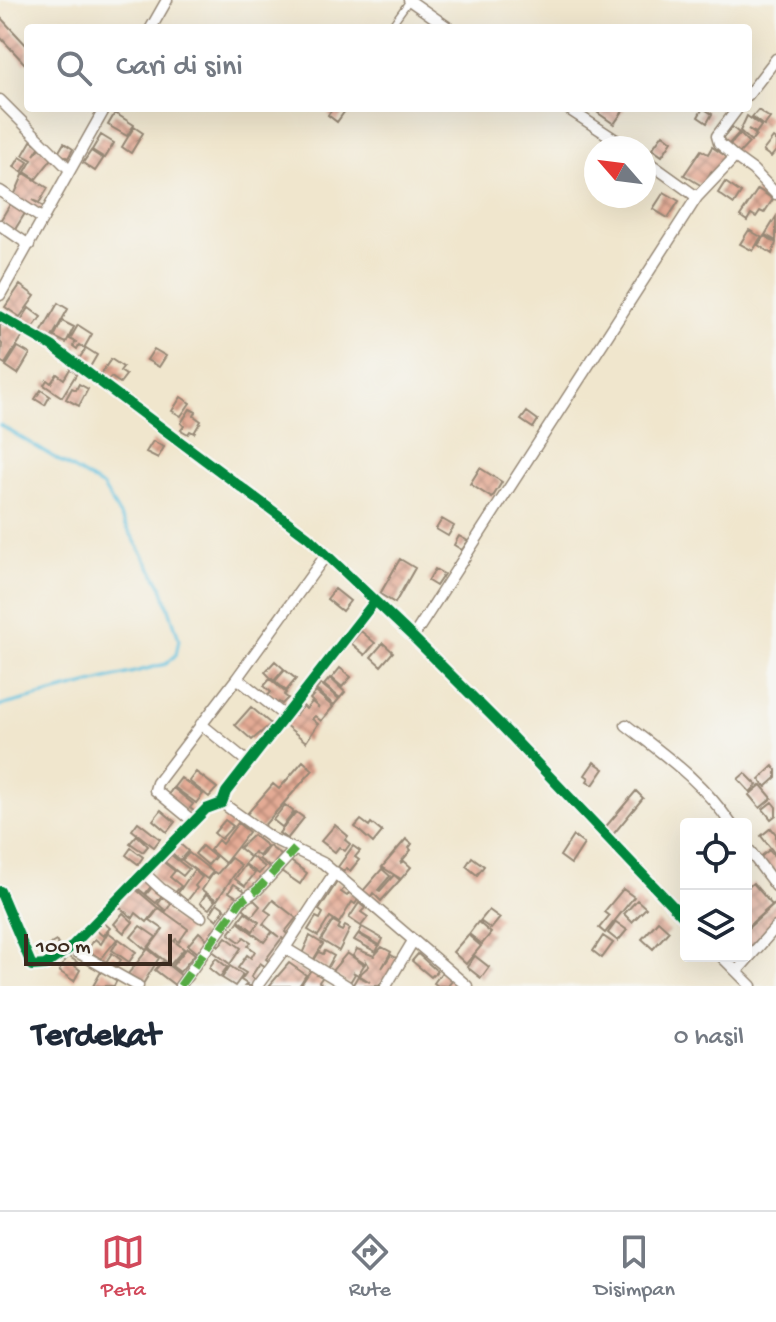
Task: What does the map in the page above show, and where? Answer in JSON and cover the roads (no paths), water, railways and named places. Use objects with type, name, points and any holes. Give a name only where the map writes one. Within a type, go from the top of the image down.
[{"type":"street","points":[[153,24],[167,0]]},
{"type":"street","points":[[410,0],[443,24]]},
{"type":"street","points":[[752,90],[776,59]]},
{"type":"street","points":[[0,100],[70,170]]},
{"type":"street","points":[[0,295],[103,112]]},
{"type":"street","points":[[573,112],[610,136]]},
{"type":"street","points":[[735,112],[717,136],[719,143],[753,170],[776,194]]},
{"type":"street","points":[[413,637],[697,197],[735,157]]},
{"type":"street","points":[[656,168],[697,197]]},
{"type":"street","points":[[0,191],[43,219]]},
{"type":"street","points":[[0,225],[29,245]]},
{"type":"street","points":[[0,315],[52,346],[308,537],[413,637],[680,914]]},
{"type":"street","points":[[194,822],[155,790],[159,776],[237,678],[326,555]]},
{"type":"street","points":[[222,803],[226,792],[375,601]]},
{"type":"street","points":[[237,678],[286,717]]},
{"type":"street","points":[[201,724],[249,763]]},
{"type":"street","points":[[626,725],[697,781],[726,818]]},
{"type":"street","points":[[0,891],[32,966],[45,965],[70,948],[210,806],[222,803]]},
{"type":"street","points":[[222,803],[265,835],[314,858],[335,872],[467,986]]},
{"type":"street","points":[[180,986],[241,901],[257,890],[295,849]]},
{"type":"street","points":[[752,854],[776,886]]},
{"type":"street","points":[[257,986],[335,872]]},
{"type":"street","points":[[144,873],[201,917]]},
{"type":"street","points":[[737,971],[776,927]]},
{"type":"street","points":[[386,986],[413,941]]},
{"type":"street","points":[[70,948],[138,986]]},
{"type":"street","points":[[285,948],[347,986]]},
{"type":"street","points":[[727,962],[751,986]]},
{"type":"lane","points":[[392,24],[410,0]]},
{"type":"waterway","points":[[0,425],[103,487],[162,587],[179,639],[176,655],[166,664],[0,706]]}]
